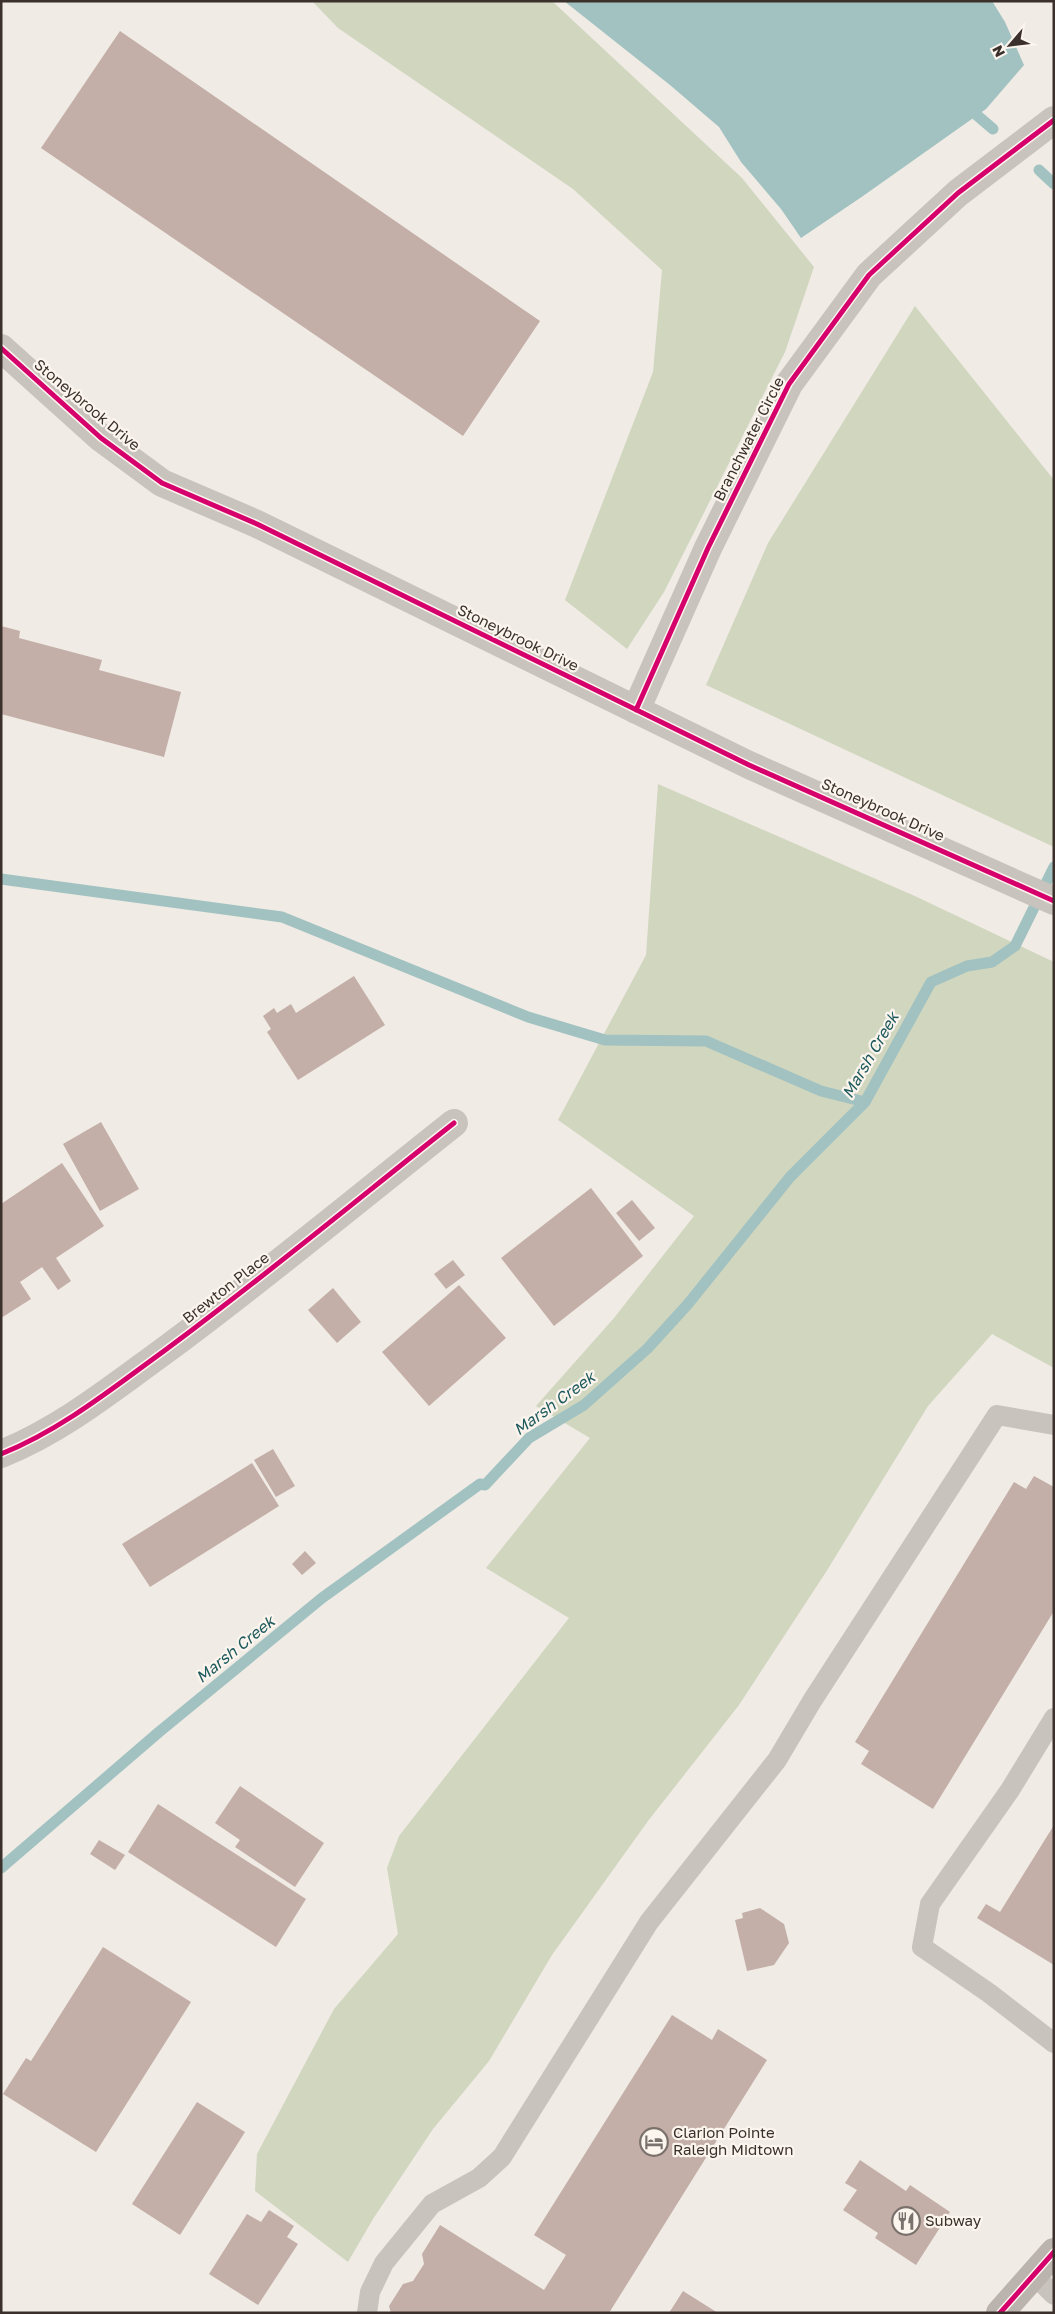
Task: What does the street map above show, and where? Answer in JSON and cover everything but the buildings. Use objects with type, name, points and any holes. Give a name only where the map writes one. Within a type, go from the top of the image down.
[{"type":"main road","points":[[1000,2313],[1054,2252]]},
{"type":"street","name":"Branchwater Circle","points":[[636,710],[708,548],[789,384],[869,275],[958,193],[1054,120]]},
{"type":"street","name":"Stoneybrook Drive","points":[[1,348],[101,438],[162,482],[257,524],[749,765],[1054,901]]},
{"type":"street","name":"Brewton Place","points":[[1,1454],[17,1448],[93,1403],[198,1326],[454,1124]]},
{"type":"lane","points":[[367,2313],[370,2292],[384,2263],[432,2204],[479,2178],[502,2157],[649,1922],[778,1760],[812,1701],[997,1415],[1054,1426]]},
{"type":"lane","points":[[1054,1718],[1010,1790],[930,1904],[922,1947],[989,1993],[1054,2043]]},
{"type":"lane","points":[[1034,2275],[1054,2295]]},
{"type":"green space","points":[[312,1],[552,1],[742,178],[814,267],[785,352],[664,592],[627,649],[565,600],[653,372],[662,270],[573,189],[338,28]]},
{"type":"green space","points":[[915,306],[1054,480],[1054,847],[706,685],[768,543]]},
{"type":"green space","points":[[658,784],[917,897],[1054,962],[1054,1368],[992,1334],[928,1406],[826,1572],[739,1705],[648,1821],[552,1955],[489,2061],[433,2129],[373,2219],[348,2262],[255,2191],[257,2154],[334,2009],[398,1934],[387,1868],[399,1836],[569,1618],[486,1568],[590,1438],[536,1406],[614,1318],[694,1216],[558,1120],[646,955]]},
{"type":"water","points":[[564,1],[992,1],[1005,22],[1024,65],[986,109],[801,238],[781,209],[741,162],[719,127],[670,85]]},
{"type":"waterway","points":[[965,105],[993,129]]},
{"type":"waterway","points":[[1039,170],[1054,184]]},
{"type":"waterway","name":"Marsh Creek","points":[[1,1868],[159,1732],[322,1598],[480,1484],[485,1485],[529,1438],[584,1405],[647,1349],[688,1304],[790,1177],[865,1102],[931,982],[967,966],[992,962],[1015,946],[1054,867]]},
{"type":"waterway","points":[[1,879],[282,917],[528,1017],[605,1040],[706,1041],[821,1091],[865,1102]]},
{"type":"cycle path","points":[[636,710],[708,548],[789,384],[869,275],[958,193],[1054,120]]},
{"type":"cycle path","points":[[1,348],[101,438],[162,483],[257,524],[749,765],[1054,901]]},
{"type":"cycle path","points":[[1,1454],[65,1421],[125,1379],[238,1295],[454,1123]]},
{"type":"cycle path","points":[[1000,2313],[1054,2252]]},
{"type":"place","name":"Clarion Pointe Raleigh Midtown","points":[[654,2142]]},
{"type":"place","name":"Subway","points":[[906,2221]]}]
